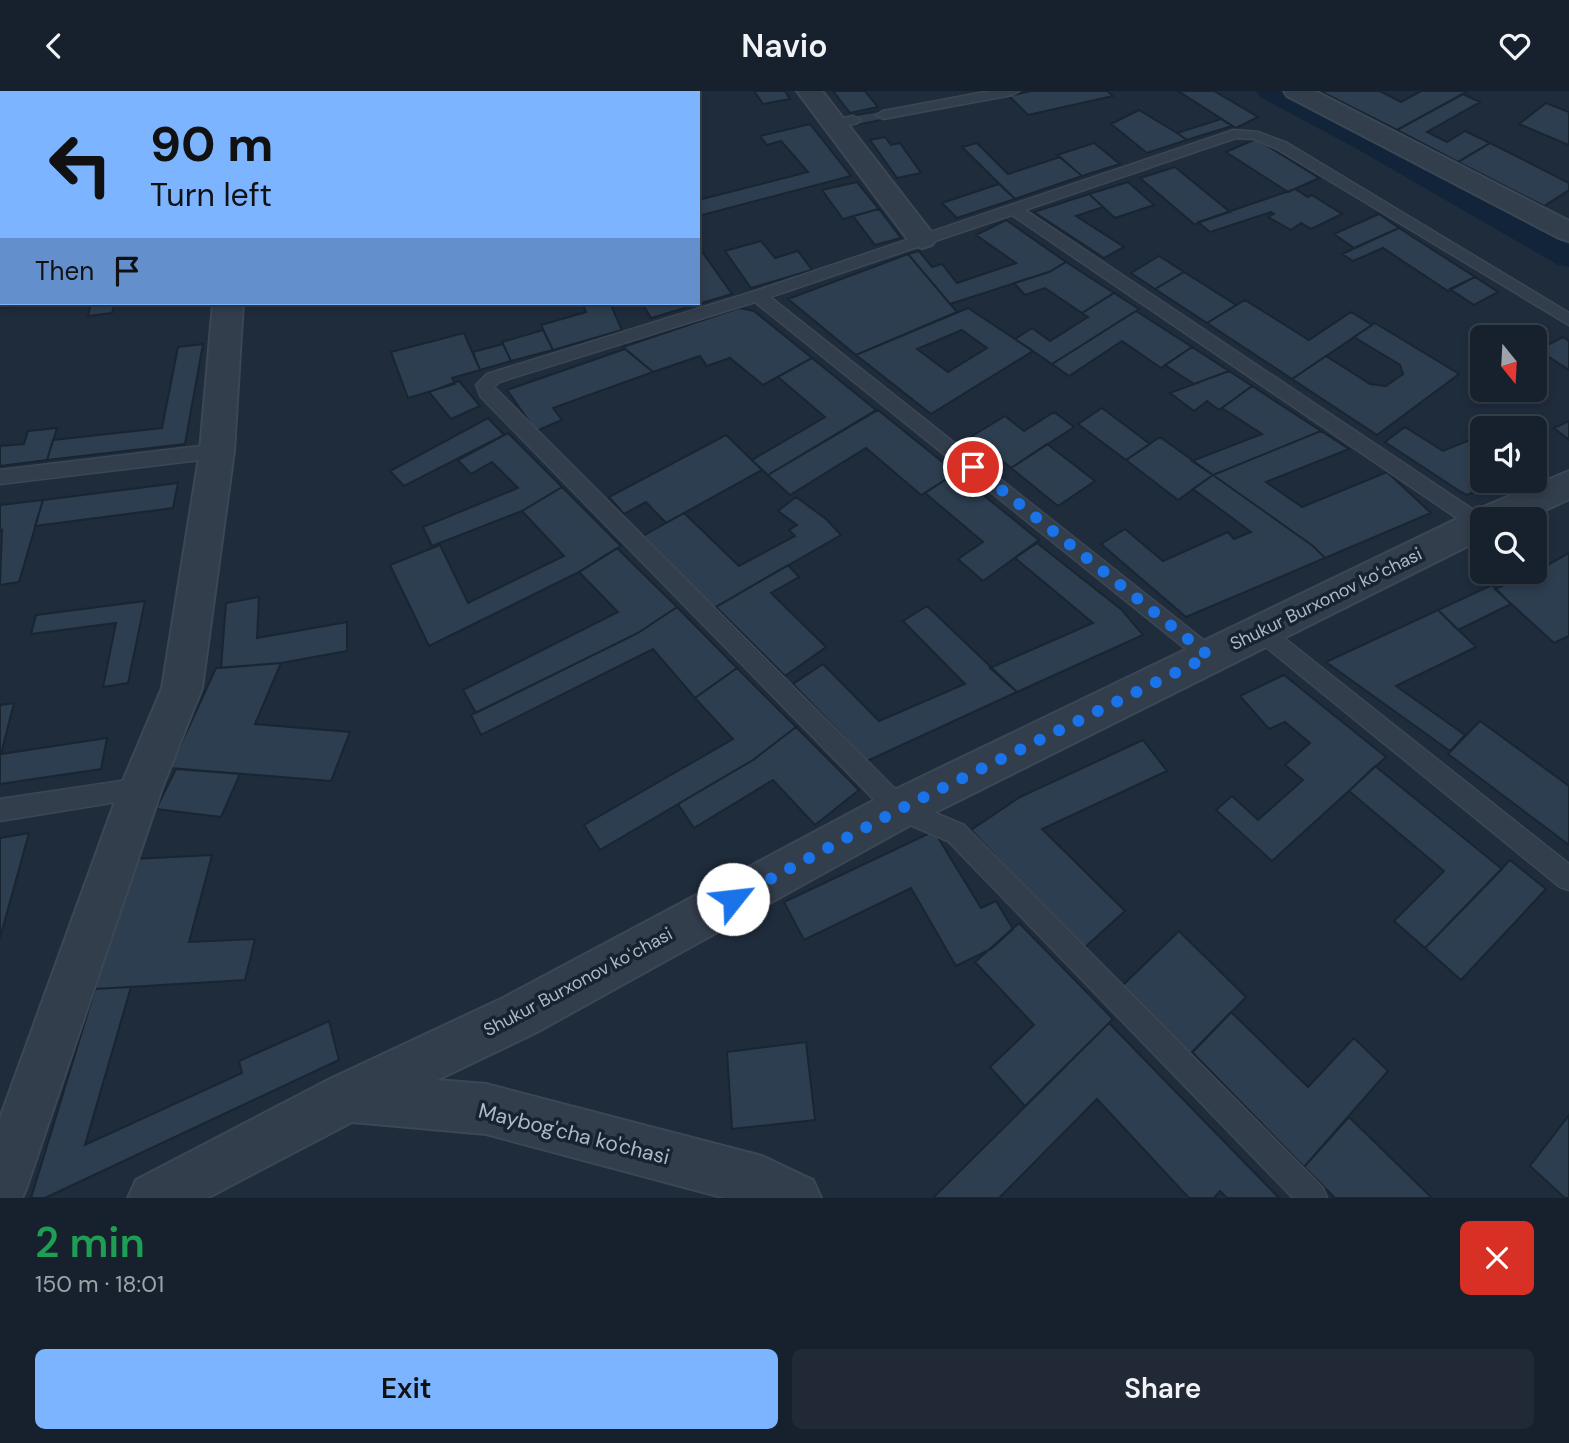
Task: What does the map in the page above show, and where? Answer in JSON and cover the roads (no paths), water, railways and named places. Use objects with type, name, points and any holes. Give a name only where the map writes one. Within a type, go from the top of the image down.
[{"type":"street","points":[[809,91],[844,122],[922,239]]},
{"type":"street","points":[[1296,91],[1563,221]]},
{"type":"street","points":[[0,1189],[141,788],[182,688],[217,451],[228,305]]},
{"type":"street","name":"Shukur Burxonov koʻchasi","points":[[1518,507],[1569,484]]},
{"type":"street","name":"Shukur Burxonov koʻchasi","points":[[154,1198],[348,1097],[520,1015],[900,809],[1470,529]]},
{"type":"street","name":"Maybog'cha ko'chasi","points":[[348,1097],[486,1108],[773,1193]]},
{"type":"lane","points":[[883,115],[1012,91]]},
{"type":"lane","points":[[1313,1198],[956,833],[900,809],[486,393],[485,385],[494,378],[758,296],[1234,134],[1260,135],[1569,320]]},
{"type":"lane","points":[[1012,208],[1470,513]]},
{"type":"lane","points":[[758,296],[1209,656]]},
{"type":"lane","points":[[0,477],[217,451]]},
{"type":"lane","points":[[1262,632],[1569,879]]},
{"type":"lane","points":[[0,810],[141,788]]},
{"type":"waterway","points":[[1269,91],[1369,144],[1569,258]]}]
